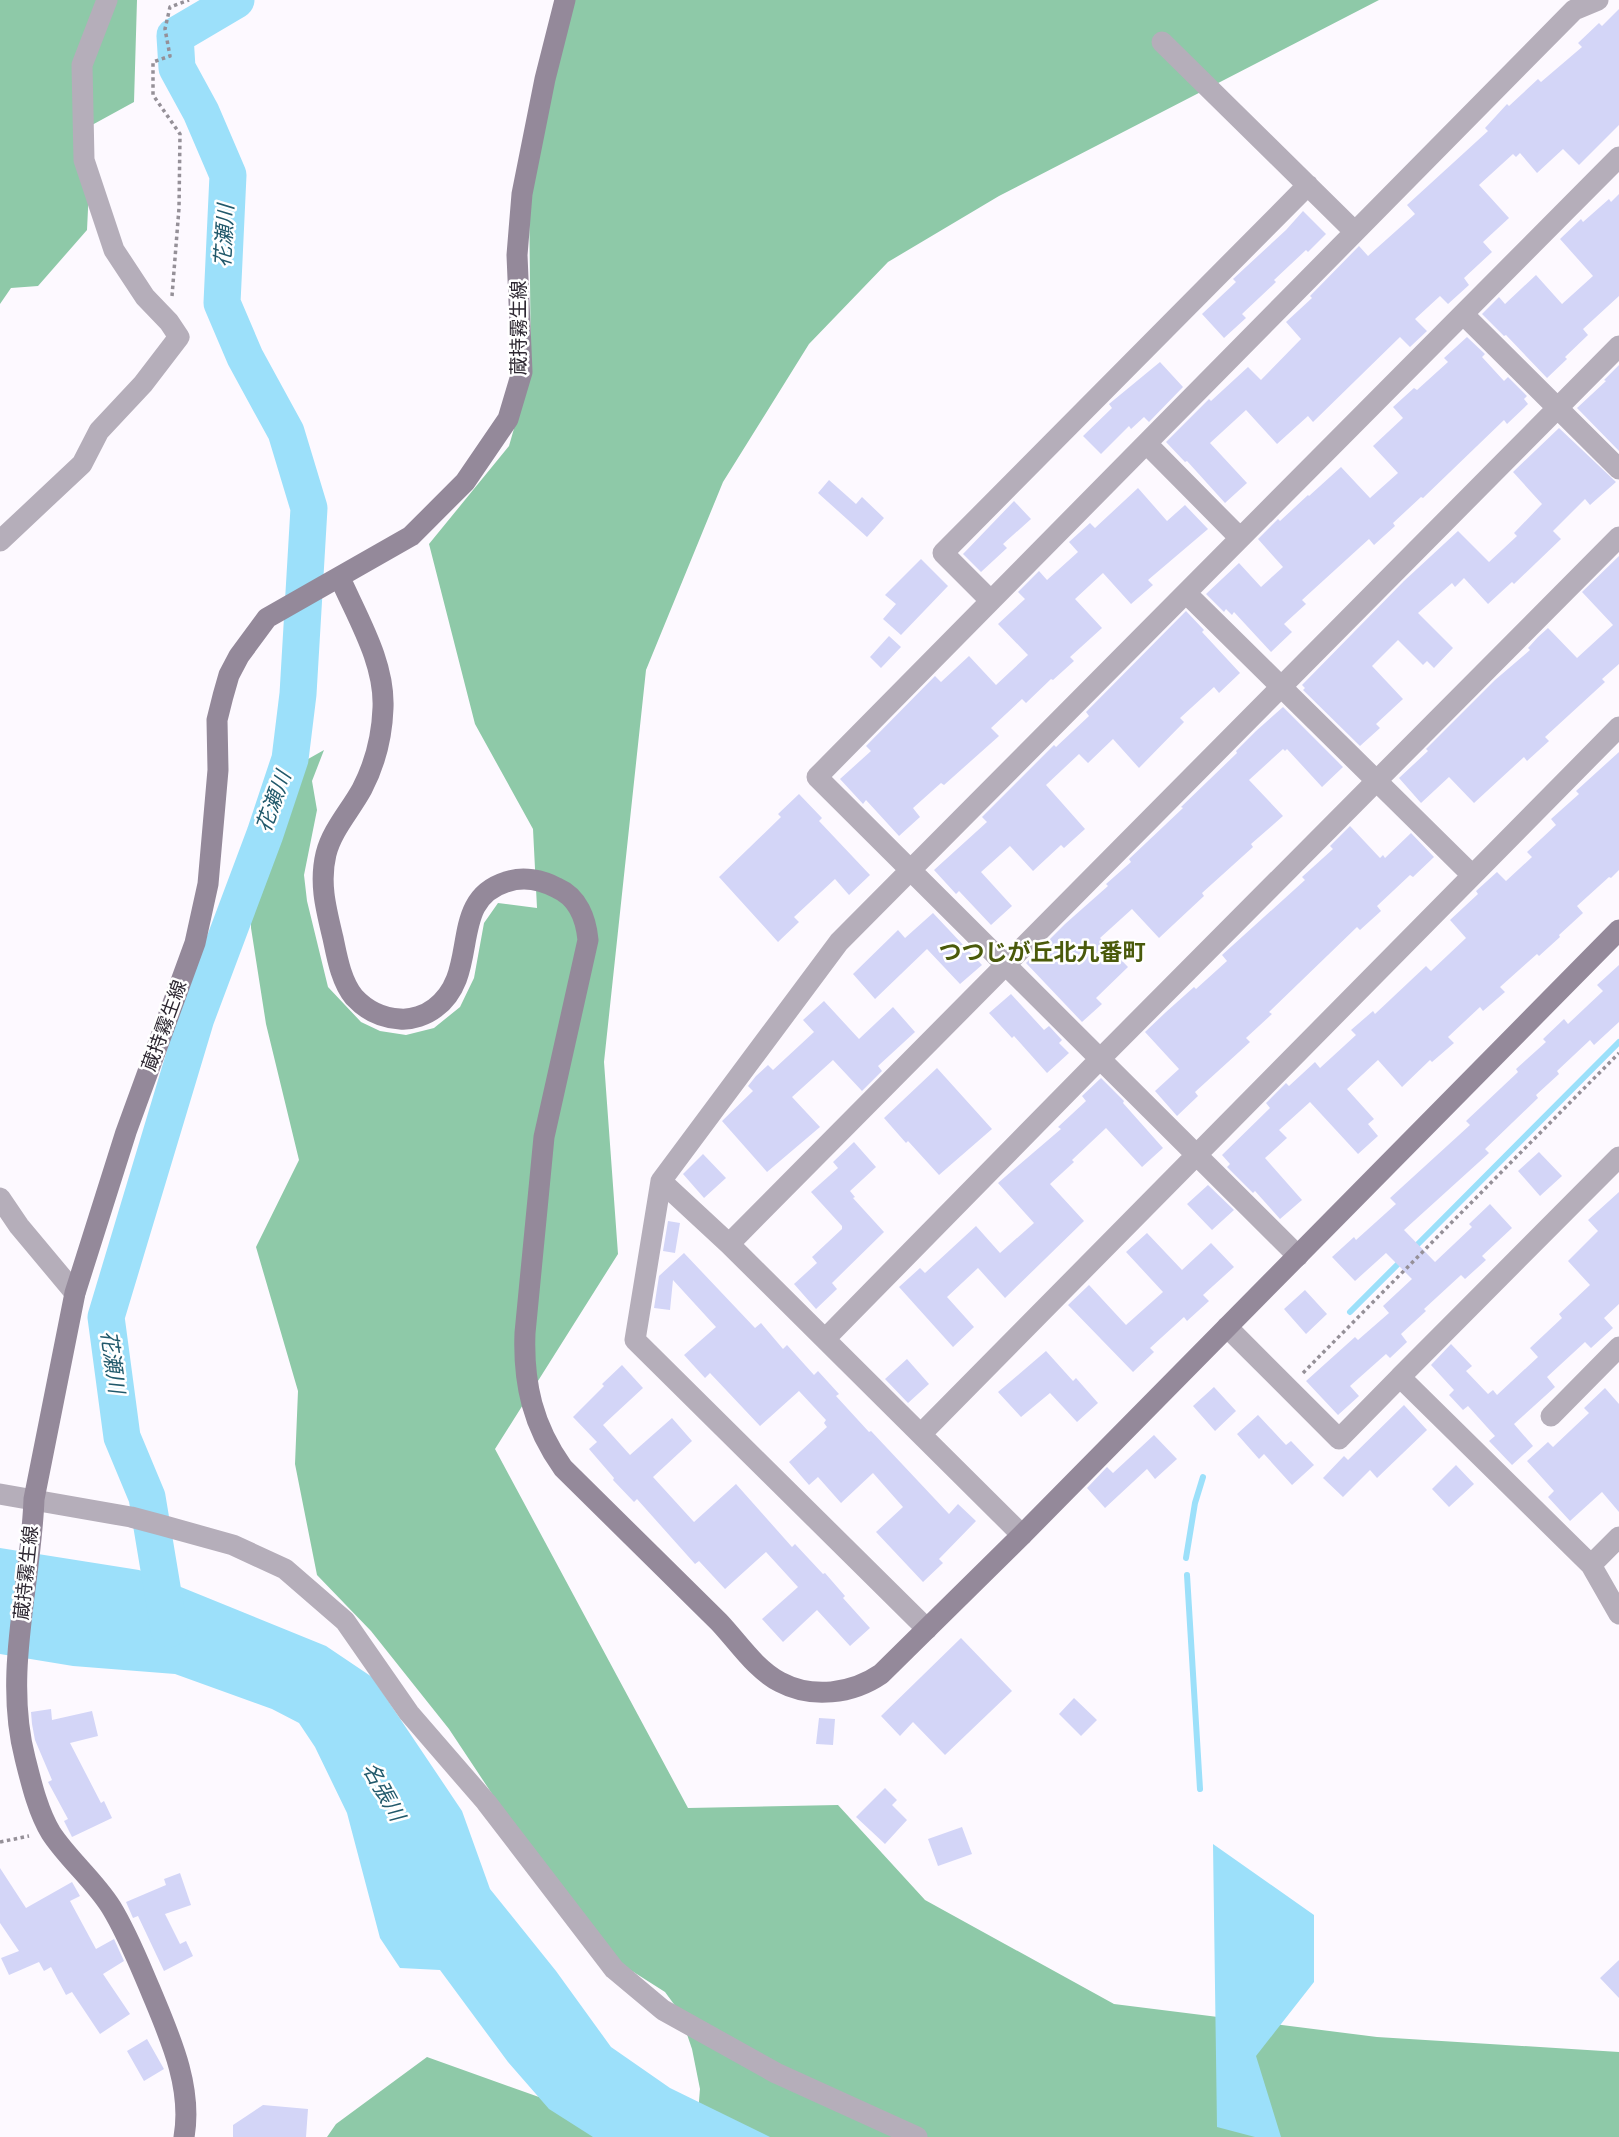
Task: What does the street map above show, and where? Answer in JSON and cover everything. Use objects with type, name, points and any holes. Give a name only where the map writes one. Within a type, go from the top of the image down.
[{"type":"street","points":[[0,541],[82,464],[99,431],[150,375],[179,337],[145,297],[114,250],[84,160],[82,65],[107,0]]},
{"type":"street","name":"蔵持霧生線","points":[[184,2137],[186,2103],[180,2071],[134,1950],[112,1908],[51,1833],[24,1756],[17,1712],[16,1672],[33,1534],[34,1499],[75,1293],[126,1132],[195,943],[208,884],[218,770],[218,720],[229,675],[239,656],[267,618],[411,536],[465,482],[508,419],[522,372],[517,255],[522,194],[545,79],[565,0]]},
{"type":"street","points":[[1298,1256],[817,776],[1574,10],[1598,0]]},
{"type":"street","points":[[1162,42],[1355,232]]},
{"type":"street","points":[[927,1629],[635,1340],[661,1181],[839,942],[1619,157]]},
{"type":"street","points":[[990,600],[943,554],[1308,185]]},
{"type":"street","points":[[1463,313],[1619,469]]},
{"type":"street","points":[[729,1244],[1619,346]]},
{"type":"street","points":[[1147,444],[1240,538]]},
{"type":"street","points":[[825,1339],[1619,537]]},
{"type":"street","points":[[340,578],[374,654],[381,679],[383,706],[375,761],[362,789],[334,834],[326,853],[323,877],[323,895],[337,957],[348,989],[361,1004],[377,1014],[406,1020],[428,1013],[446,1000],[456,984],[471,914],[477,903],[494,886],[510,880],[547,882],[563,890],[577,905],[586,922],[588,940],[544,1137],[525,1333],[527,1391],[537,1422],[563,1468],[713,1617],[762,1670],[780,1682],[816,1692],[851,1689],[868,1683],[881,1674],[1022,1535],[1619,930]]},
{"type":"street","points":[[1186,593],[1472,875]]},
{"type":"street","points":[[921,1434],[1619,727]]},
{"type":"street","points":[[1227,1327],[1339,1439],[1619,1157]]},
{"type":"street","points":[[661,1181],[729,1244],[1022,1535]]},
{"type":"street","points":[[0,1198],[19,1226],[75,1293]]},
{"type":"street","points":[[1552,1416],[1619,1348]]},
{"type":"street","points":[[1400,1377],[1591,1565],[1619,1615]]},
{"type":"street","points":[[0,1494],[131,1517],[233,1545],[285,1569],[345,1621],[409,1713],[486,1802],[614,1969],[663,2010],[776,2073],[917,2137]]},
{"type":"street","points":[[1591,1565],[1619,1537]]},
{"type":"path","points":[[169,322],[178,232],[180,134],[153,95],[153,62],[170,56],[164,29],[170,6],[189,0]]},
{"type":"path","points":[[1288,1388],[1619,1054]]},
{"type":"path","points":[[0,1842],[51,1833]]},
{"type":"green space","points":[[0,0],[137,0],[134,102],[92,125],[87,230],[38,286],[11,288],[0,304]]},
{"type":"green space","points":[[573,0],[1379,0],[999,196],[888,262],[809,344],[723,482],[646,670],[604,1062],[618,1254],[495,1449],[688,1808],[838,1805],[925,1900],[1114,2004],[1377,2037],[1619,2052],[1619,2137],[696,2137],[700,2089],[692,2049],[679,2011],[665,1992],[577,1936],[524,1842],[449,1729],[371,1631],[317,1575],[295,1464],[298,1391],[256,1247],[299,1160],[266,1024],[251,928],[251,889],[259,855],[294,767],[324,750],[312,781],[317,810],[304,875],[307,901],[328,987],[361,1022],[380,1031],[406,1035],[434,1028],[460,1007],[474,978],[484,923],[498,903],[537,908],[533,829],[475,724],[429,544],[509,446],[531,369],[529,194]]},
{"type":"green space","points":[[427,2057],[567,2107],[614,2137],[327,2137],[336,2124]]},
{"type":"water","name":"名張川","points":[[0,1548],[139,1570],[326,1646],[372,1677],[462,1811],[490,1889],[556,1971],[611,2047],[670,2088],[770,2137],[593,2137],[549,2109],[508,2062],[440,1970],[400,1968],[380,1938],[347,1813],[315,1747],[299,1723],[272,1709],[175,1674],[73,1666],[0,1654]]},
{"type":"water","points":[[1213,1844],[1314,1915],[1314,1982],[1256,2056],[1281,2137],[1255,2137],[1217,2127]]},
{"type":"building","points":[[1619,9],[1619,125],[1579,165],[1563,149],[1537,173],[1520,153],[1516,157],[1513,154],[1479,185],[1509,218],[1483,242],[1492,252],[1464,278],[1469,285],[1448,304],[1440,296],[1415,319],[1427,331],[1410,347],[1400,337],[1313,422],[1308,416],[1277,444],[1246,410],[1210,443],[1247,483],[1225,503],[1166,442],[1209,399],[1211,401],[1248,367],[1261,380],[1301,339],[1286,322],[1312,298],[1310,296],[1359,246],[1368,256],[1415,214],[1407,205],[1488,131],[1485,128],[1507,104],[1509,106],[1538,79],[1541,82],[1582,47],[1578,43],[1599,23],[1602,26]]},
{"type":"building","points":[[1619,194],[1619,296],[1583,329],[1588,335],[1547,378],[1482,314],[1499,297],[1505,304],[1536,275],[1562,304],[1593,276],[1560,239],[1581,219],[1583,222],[1609,199],[1611,202]]},
{"type":"building","points":[[1303,211],[1326,234],[1274,280],[1276,282],[1242,314],[1246,318],[1224,338],[1202,314],[1236,282],[1233,279]]},
{"type":"building","points":[[1467,337],[1485,354],[1482,357],[1504,381],[1508,377],[1527,396],[1524,399],[1528,404],[1507,424],[1504,420],[1393,523],[1395,526],[1374,545],[1369,539],[1302,600],[1306,604],[1284,624],[1292,632],[1271,652],[1234,612],[1232,615],[1226,609],[1224,612],[1206,594],[1239,563],[1261,587],[1283,567],[1258,539],[1341,467],[1370,498],[1398,473],[1373,446],[1403,418],[1393,407],[1448,362],[1444,358]]},
{"type":"building","points":[[1160,362],[1183,387],[1149,422],[1144,417],[1131,429],[1129,426],[1101,454],[1083,436],[1112,408],[1109,404]]},
{"type":"building","points":[[1619,365],[1619,451],[1577,408]]},
{"type":"building","points":[[1559,428],[1616,482],[1590,505],[1585,499],[1553,531],[1561,539],[1514,584],[1512,582],[1488,604],[1464,578],[1455,587],[1452,583],[1418,613],[1453,648],[1434,668],[1427,661],[1423,665],[1398,640],[1372,666],[1403,699],[1376,724],[1380,728],[1360,746],[1303,690],[1305,688],[1302,685],[1404,581],[1458,531],[1489,562],[1517,536],[1514,533],[1542,504],[1513,472]]},
{"type":"building","points":[[829,480],[856,504],[862,497],[884,518],[867,537],[818,493]]},
{"type":"building","points":[[1138,488],[1167,521],[1185,505],[1208,529],[1148,580],[1153,585],[1131,604],[1103,573],[1075,599],[1102,628],[1070,657],[1074,661],[1053,680],[1026,703],[1022,699],[991,728],[999,736],[944,785],[941,783],[913,808],[920,817],[899,836],[866,800],[863,804],[840,779],[871,751],[866,746],[935,676],[941,682],[969,656],[996,685],[1028,655],[998,624],[1025,599],[1018,592],[1039,571],[1047,580],[1078,552],[1069,542],[1090,523],[1095,528]]},
{"type":"building","points":[[1014,501],[1031,519],[1003,544],[1007,548],[981,572],[963,554]]},
{"type":"building","points":[[1619,556],[1619,664],[1602,679],[1605,682],[1545,737],[1549,741],[1527,761],[1524,757],[1474,803],[1449,777],[1421,803],[1399,778],[1495,680],[1530,650],[1528,648],[1538,637],[1548,628],[1577,658],[1613,625],[1582,592]]},
{"type":"building","points":[[921,559],[948,586],[901,635],[883,619],[896,604],[885,595]]},
{"type":"building","points":[[1186,611],[1240,673],[1219,693],[1214,687],[1180,718],[1184,722],[1139,768],[1113,739],[1088,763],[1079,754],[1046,785],[1085,829],[1064,848],[1061,845],[1033,871],[1010,846],[981,872],[1012,906],[991,925],[959,891],[956,894],[934,870],[987,822],[982,817],[1054,745],[1056,747],[1089,716],[1086,712]]},
{"type":"building","points":[[889,636],[901,647],[881,668],[870,657]]},
{"type":"building","points":[[1283,707],[1343,767],[1322,787],[1287,749],[1283,749],[1249,780],[1283,816],[1251,844],[1253,847],[1202,893],[1204,896],[1159,938],[1132,909],[1100,938],[1128,967],[1096,998],[1102,1004],[1082,1022],[1026,963],[1108,886],[1106,884],[1131,862],[1129,859]]},
{"type":"building","points":[[1619,752],[1619,870],[1577,906],[1583,913],[1559,935],[1560,937],[1500,987],[1505,992],[1483,1011],[1480,1007],[1448,1037],[1454,1043],[1432,1062],[1430,1060],[1402,1087],[1378,1060],[1347,1089],[1374,1119],[1368,1124],[1378,1136],[1358,1154],[1310,1102],[1279,1130],[1287,1138],[1265,1158],[1302,1200],[1280,1219],[1255,1191],[1253,1193],[1227,1167],[1230,1164],[1222,1155],[1270,1108],[1266,1103],[1286,1083],[1289,1086],[1315,1062],[1320,1068],[1356,1035],[1351,1030],[1373,1011],[1375,1014],[1426,966],[1431,971],[1466,938],[1450,920],[1497,872],[1506,881],[1532,857],[1527,852],[1556,825],[1551,819],[1579,794],[1576,791]]},
{"type":"building","points":[[799,794],[822,818],[819,821],[870,875],[849,895],[835,879],[794,917],[799,922],[778,942],[719,877],[781,817],[778,814]]},
{"type":"building","points":[[1350,826],[1380,858],[1383,855],[1385,858],[1411,833],[1434,857],[1377,906],[1381,911],[1360,930],[1357,927],[1269,1012],[1272,1014],[1246,1038],[1250,1042],[1195,1092],[1198,1096],[1177,1116],[1155,1091],[1179,1069],[1145,1032],[1227,961],[1222,955],[1305,880],[1302,877],[1333,849],[1330,846]]},
{"type":"building","points":[[933,913],[982,965],[960,984],[927,949],[875,999],[853,974],[898,930],[905,938]]},
{"type":"building","points":[[1619,965],[1619,1022],[1594,1045],[1590,1040],[1557,1071],[1559,1074],[1536,1095],[1538,1098],[1485,1149],[1489,1153],[1404,1230],[1435,1262],[1472,1227],[1469,1224],[1490,1204],[1512,1228],[1482,1256],[1486,1260],[1465,1279],[1461,1275],[1424,1309],[1426,1311],[1401,1334],[1407,1342],[1390,1358],[1386,1354],[1350,1386],[1359,1396],[1338,1415],[1306,1381],[1355,1337],[1358,1340],[1389,1313],[1383,1306],[1412,1279],[1386,1253],[1355,1281],[1332,1257],[1354,1237],[1356,1240],[1396,1204],[1390,1198],[1470,1125],[1466,1121],[1518,1072],[1516,1069],[1546,1042],[1543,1039],[1564,1019],[1568,1024],[1603,991],[1597,985]]},
{"type":"building","points":[[1011,994],[1044,1030],[1049,1026],[1062,1040],[1059,1043],[1069,1053],[1047,1073],[989,1013]]},
{"type":"building","points":[[824,1001],[859,1039],[893,1007],[915,1032],[878,1066],[882,1071],[862,1091],[833,1060],[792,1097],[820,1127],[767,1172],[722,1121],[753,1091],[748,1086],[756,1076],[768,1065],[773,1070],[814,1032],[803,1020]]},
{"type":"building","points":[[937,1068],[992,1129],[939,1175],[884,1118]]},
{"type":"building","points":[[1101,1078],[1163,1148],[1142,1167],[1106,1128],[1072,1160],[1074,1162],[1050,1184],[1084,1221],[1005,1298],[978,1268],[947,1297],[974,1327],[953,1347],[899,1287],[920,1268],[925,1273],[976,1226],[1000,1253],[1034,1223],[998,1183],[1061,1129],[1058,1127],[1086,1101],[1082,1096]]},
{"type":"building","points":[[854,1142],[876,1167],[850,1191],[855,1197],[853,1198],[884,1232],[832,1283],[837,1289],[816,1309],[794,1284],[817,1263],[812,1257],[842,1226],[811,1192],[838,1168],[833,1162]]},
{"type":"building","points":[[1539,1152],[1562,1176],[1540,1196],[1518,1171]]},
{"type":"building","points":[[703,1154],[726,1178],[704,1198],[683,1174]]},
{"type":"building","points":[[1208,1185],[1234,1210],[1212,1230],[1187,1204]]},
{"type":"building","points":[[1619,1192],[1619,1304],[1604,1318],[1613,1328],[1591,1348],[1585,1342],[1547,1377],[1555,1387],[1514,1424],[1533,1446],[1512,1465],[1489,1441],[1495,1436],[1468,1406],[1463,1410],[1449,1395],[1454,1390],[1431,1365],[1451,1344],[1472,1366],[1466,1371],[1488,1394],[1493,1390],[1497,1395],[1538,1357],[1530,1348],[1562,1318],[1559,1314],[1590,1285],[1568,1261],[1598,1231],[1588,1220]]},
{"type":"building","points":[[668,1221],[680,1223],[675,1253],[663,1251]]},
{"type":"building","points":[[1147,1233],[1182,1270],[1211,1243],[1234,1267],[1203,1295],[1209,1301],[1187,1321],[1184,1317],[1150,1348],[1154,1352],[1133,1372],[1068,1305],[1089,1285],[1126,1325],[1163,1292],[1126,1252]]},
{"type":"building","points":[[684,1253],[755,1328],[761,1323],[783,1349],[787,1345],[814,1375],[818,1371],[839,1394],[836,1396],[949,1514],[958,1504],[976,1521],[939,1559],[943,1563],[923,1582],[876,1532],[903,1507],[873,1473],[841,1503],[818,1477],[809,1485],[789,1462],[827,1427],[824,1423],[826,1420],[799,1391],[760,1426],[710,1373],[705,1378],[684,1355],[716,1327],[673,1280],[670,1310],[654,1308],[659,1276]]},
{"type":"building","points":[[1305,1290],[1327,1314],[1306,1334],[1284,1309]]},
{"type":"building","points":[[1046,1351],[1073,1381],[1076,1378],[1098,1403],[1077,1422],[1050,1393],[1021,1417],[998,1392]]},
{"type":"building","points":[[907,1359],[929,1384],[908,1403],[885,1379]]},
{"type":"building","points":[[622,1365],[643,1388],[603,1425],[630,1455],[672,1418],[692,1441],[653,1477],[694,1522],[736,1484],[792,1547],[795,1544],[823,1574],[825,1573],[870,1628],[850,1646],[817,1610],[783,1642],[762,1619],[798,1587],[766,1552],[725,1589],[699,1561],[695,1564],[637,1499],[634,1502],[613,1480],[589,1449],[597,1442],[573,1417]]},
{"type":"building","points":[[1214,1387],[1236,1411],[1215,1431],[1193,1406]]},
{"type":"building","points":[[1605,1388],[1619,1404],[1619,1512],[1602,1492],[1570,1521],[1548,1497],[1554,1491],[1527,1461],[1548,1442],[1553,1447],[1589,1413],[1584,1408]]},
{"type":"building","points":[[1404,1405],[1427,1430],[1377,1478],[1370,1470],[1343,1497],[1323,1478],[1344,1456],[1348,1460]]},
{"type":"building","points":[[1258,1415],[1286,1445],[1291,1441],[1314,1465],[1292,1485],[1264,1454],[1259,1459],[1237,1434]]},
{"type":"building","points":[[1154,1435],[1177,1459],[1155,1479],[1147,1469],[1105,1508],[1087,1488],[1107,1467],[1113,1473]]},
{"type":"building","points":[[1456,1465],[1474,1484],[1449,1507],[1432,1489]]},
{"type":"building","points":[[961,1638],[1012,1691],[945,1755],[913,1722],[900,1736],[881,1716]]},
{"type":"building","points":[[1074,1698],[1097,1720],[1081,1736],[1059,1714]]},
{"type":"building","points":[[51,1709],[52,1720],[92,1711],[98,1736],[70,1743],[101,1803],[104,1801],[112,1818],[72,1837],[64,1821],[68,1819],[48,1782],[52,1780],[35,1740],[32,1724],[31,1712]]},
{"type":"building","points":[[819,1718],[835,1719],[833,1745],[816,1744]]},
{"type":"building","points":[[885,1788],[897,1800],[892,1805],[907,1820],[885,1844],[856,1817]]},
{"type":"building","points":[[962,1827],[972,1854],[938,1866],[928,1839]]},
{"type":"building","points":[[0,1868],[26,1908],[72,1882],[80,1896],[70,1901],[96,1949],[114,1939],[124,1961],[103,1974],[130,2014],[100,2034],[72,1992],[66,1995],[51,1967],[44,1971],[39,1962],[9,1975],[1,1958],[19,1951],[0,1923]]},
{"type":"building","points":[[180,1873],[191,1905],[165,1914],[180,1944],[186,1941],[193,1956],[164,1971],[138,1916],[133,1918],[126,1902],[166,1885],[164,1879]]},
{"type":"building","points":[[1619,1960],[1619,1998],[1600,1978]]},
{"type":"building","points":[[147,2039],[164,2069],[144,2081],[127,2051]]},
{"type":"building","points":[[263,2105],[308,2109],[306,2137],[233,2137],[233,2125]]},
{"type":"waterway","name":"花瀬川","points":[[169,1629],[147,1497],[122,1437],[106,1317],[196,1018],[290,759],[298,694],[309,508],[286,432],[245,357],[222,303],[228,175],[201,112],[177,68],[175,36],[236,0]]},
{"type":"waterway","points":[[1413,1249],[1619,1042]]},
{"type":"waterway","points":[[1350,1312],[1403,1259]]},
{"type":"waterway","points":[[1186,1558],[1195,1503],[1203,1477]]},
{"type":"waterway","points":[[1187,1575],[1200,1789]]},
{"type":"district","name":"つつじが丘北九番町","points":[[1042,953]]}]
